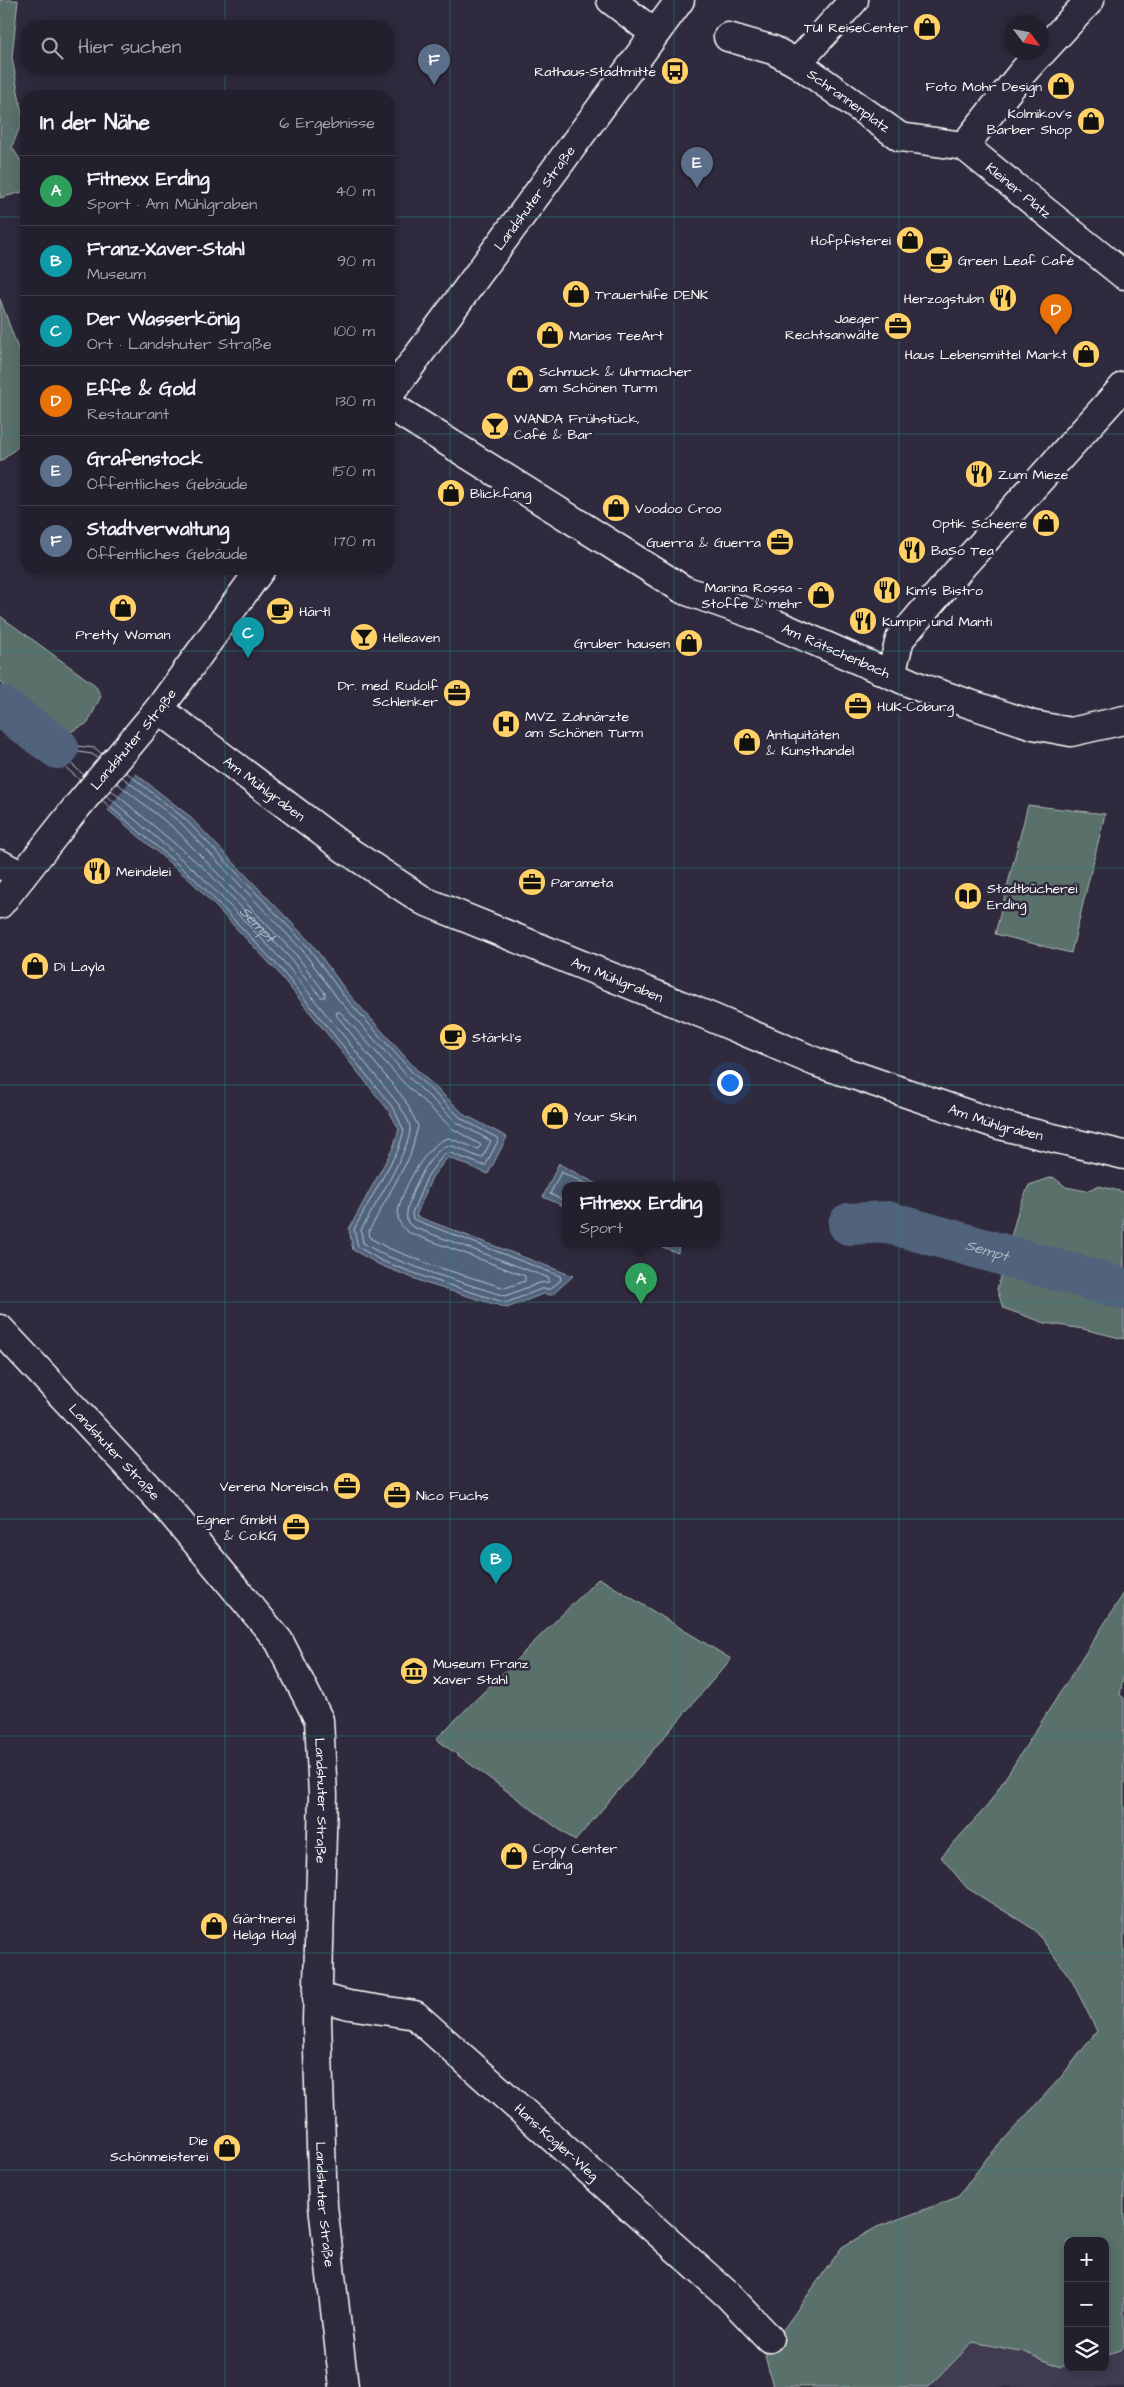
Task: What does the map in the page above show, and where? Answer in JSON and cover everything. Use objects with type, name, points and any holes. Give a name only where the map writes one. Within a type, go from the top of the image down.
[{"type":"street","name":"Landshuter Straße","points":[[395,387],[680,0]]},
{"type":"street","name":"Schrannenplatz","points":[[797,63],[854,0]]},
{"type":"street","points":[[1049,44],[1090,0]]},
{"type":"street","points":[[615,3],[654,33]]},
{"type":"street","name":"Schrannenplatz","points":[[728,36],[773,50],[797,63],[900,137],[964,146]]},
{"type":"street","points":[[964,146],[1034,60]]},
{"type":"street","name":"Kleiner Platz","points":[[964,146],[1124,276]]},
{"type":"street","points":[[891,674],[900,639],[963,565],[1124,386]]},
{"type":"street","name":"Am Rätschenbach","points":[[395,409],[684,590],[755,615],[922,688],[1034,725],[1072,732],[1124,720]]},
{"type":"street","name":"Landshuter Straße","points":[[0,904],[11,870],[76,808],[130,742],[160,709],[257,575]]},
{"type":"street","name":"Am Mühlgraben","points":[[160,709],[345,849],[424,901],[699,1012],[816,1062],[999,1124],[1124,1155]]},
{"type":"street","name":"Landshuter Straße","points":[[0,1329],[170,1511],[279,1641],[319,1720],[323,1803],[317,1998],[322,2206],[344,2387]]},
{"type":"street","name":"Hans-Kogler-Weg","points":[[317,1998],[414,2015],[728,2295],[769,2338]]},
{"type":"shaded area","points":[[1124,2071],[1124,2387],[887,2387]]},
{"type":"green space","points":[[0,0],[18,0],[12,57],[20,102],[20,127],[12,147],[20,160],[20,193],[0,198]]},
{"type":"green space","points":[[0,299],[20,354],[20,445],[0,462]]},
{"type":"green space","points":[[0,616],[95,685],[101,696],[88,723],[68,733],[0,682]]},
{"type":"green space","points":[[1028,805],[1105,814],[1071,953],[995,934]]},
{"type":"green space","points":[[1053,1177],[1066,1187],[1086,1191],[1098,1186],[1124,1192],[1124,1339],[1083,1329],[1045,1323],[1003,1308],[997,1289],[1018,1211],[1029,1185]]},
{"type":"green space","points":[[599,1578],[731,1659],[575,1841],[436,1739]]},
{"type":"green space","points":[[1124,1593],[1124,1674],[1120,1695],[1124,1698],[1124,2346],[1121,2350],[1109,2354],[1109,2237],[1064,2237],[1064,2366],[1060,2367],[1024,2352],[973,2342],[929,2387],[773,2387],[765,2355],[842,2247],[877,2227],[958,2197],[987,2158],[1062,2076],[1097,2031],[1071,1979],[1035,1930],[967,1888],[941,1857],[988,1805]]},
{"type":"water","points":[[13,713],[27,715],[70,741],[97,743],[188,815],[312,944],[347,992],[416,1069],[465,1115],[507,1137],[488,1174],[448,1157],[432,1177],[416,1216],[573,1276],[552,1295],[543,1294],[507,1308],[428,1284],[380,1265],[353,1250],[349,1229],[393,1148],[399,1129],[389,1111],[276,970],[193,883],[21,735]]},
{"type":"water","points":[[559,1163],[593,1182],[562,1182],[562,1205],[543,1197]]},
{"type":"water","points":[[662,1247],[679,1247],[678,1253]]},
{"type":"pier","points":[[80,739],[98,741],[137,772],[105,813],[56,770]]},
{"type":"waterway","name":"Sempt","points":[[0,706],[58,748]]},
{"type":"waterway","name":"Sempt","points":[[849,1224],[887,1222],[1124,1289]]},
{"type":"place","name":"TUI ReiseCenter","points":[[927,27]]},
{"type":"place","name":"Rathaus-Stadtmitte","points":[[675,71]]},
{"type":"place","name":"Stadtverwaltung","points":[[434,85]]},
{"type":"place","name":"Foto Mohr Design","points":[[1061,86]]},
{"type":"place","name":"Kolmikov's Barber Shop","points":[[1091,121]]},
{"type":"place","name":"Grafenstock","points":[[697,188]]},
{"type":"place","name":"Hofpfisterei","points":[[910,240]]},
{"type":"place","name":"Green Leaf Café","points":[[939,260]]},
{"type":"place","name":"Trauerhilfe DENK","points":[[576,294]]},
{"type":"place","name":"Herzogstubn","points":[[1003,298]]},
{"type":"place","name":"Jaeger Rechtsanwälte","points":[[898,326]]},
{"type":"place","name":"Marias TeeArt","points":[[550,335]]},
{"type":"place","name":"Effe & Gold","points":[[1056,335]]},
{"type":"place","name":"Haus Lebensmittel Markt","points":[[1086,354]]},
{"type":"place","name":"Schmuck & Uhrmacher am Schönen Turm","points":[[520,379]]},
{"type":"place","name":"WANDA Frühstück, Café & Bar","points":[[495,426]]},
{"type":"place","name":"Zum Mieze","points":[[979,474]]},
{"type":"place","name":"Blickfang","points":[[451,493]]},
{"type":"place","name":"Voodoo Croo","points":[[616,508]]},
{"type":"place","name":"Optik Scheere","points":[[1046,523]]},
{"type":"place","name":"Guerra & Guerra","points":[[780,542]]},
{"type":"place","name":"BaSo Tea","points":[[912,550]]},
{"type":"place","name":"Kim's Bistro","points":[[887,590]]},
{"type":"place","name":"Marina Rossa - Stoffe & mehr","points":[[821,595]]},
{"type":"place","name":"Pretty Woman","points":[[123,608]]},
{"type":"place","name":"Härtl","points":[[280,611]]},
{"type":"place","name":"Kumpir und Manti","points":[[863,621]]},
{"type":"place","name":"Helleaven","points":[[364,637]]},
{"type":"place","name":"Gruber hausen","points":[[689,643]]},
{"type":"place","name":"Der Wasserkönig","points":[[248,658]]},
{"type":"place","name":"Dr. med. Rudolf Schlenker","points":[[457,693]]},
{"type":"place","name":"HUK-Coburg","points":[[858,706]]},
{"type":"place","name":"MVZ Zahnärzte am Schönen Turm","points":[[506,724]]},
{"type":"place","name":"Antiquitäten & Kunsthandel","points":[[747,742]]},
{"type":"place","name":"Meindelei","points":[[97,871]]},
{"type":"place","name":"Parameta","points":[[532,882]]},
{"type":"place","name":"Stadtbücherei Erding","points":[[968,896]]},
{"type":"place","name":"Di Layla","points":[[35,966]]},
{"type":"place","name":"Stärkl's","points":[[453,1037]]},
{"type":"place","name":"Your Skin","points":[[555,1116]]},
{"type":"place","name":"Fitnexx Erding","points":[[641,1304]]},
{"type":"place","name":"Verena Noreisch","points":[[347,1486]]},
{"type":"place","name":"Nico Fuchs","points":[[397,1495]]},
{"type":"place","name":"Egner GmbH & Co.KG","points":[[296,1527]]},
{"type":"place","name":"Franz-Xaver-Stahl","points":[[496,1584]]},
{"type":"place","name":"Museum Franz Xaver Stahl","points":[[414,1671]]},
{"type":"place","name":"Copy Center Erding","points":[[514,1856]]},
{"type":"place","name":"Gärtnerei Helga Hagl","points":[[214,1926]]},
{"type":"place","name":"Die Schönmeisterei","points":[[227,2148]]}]
